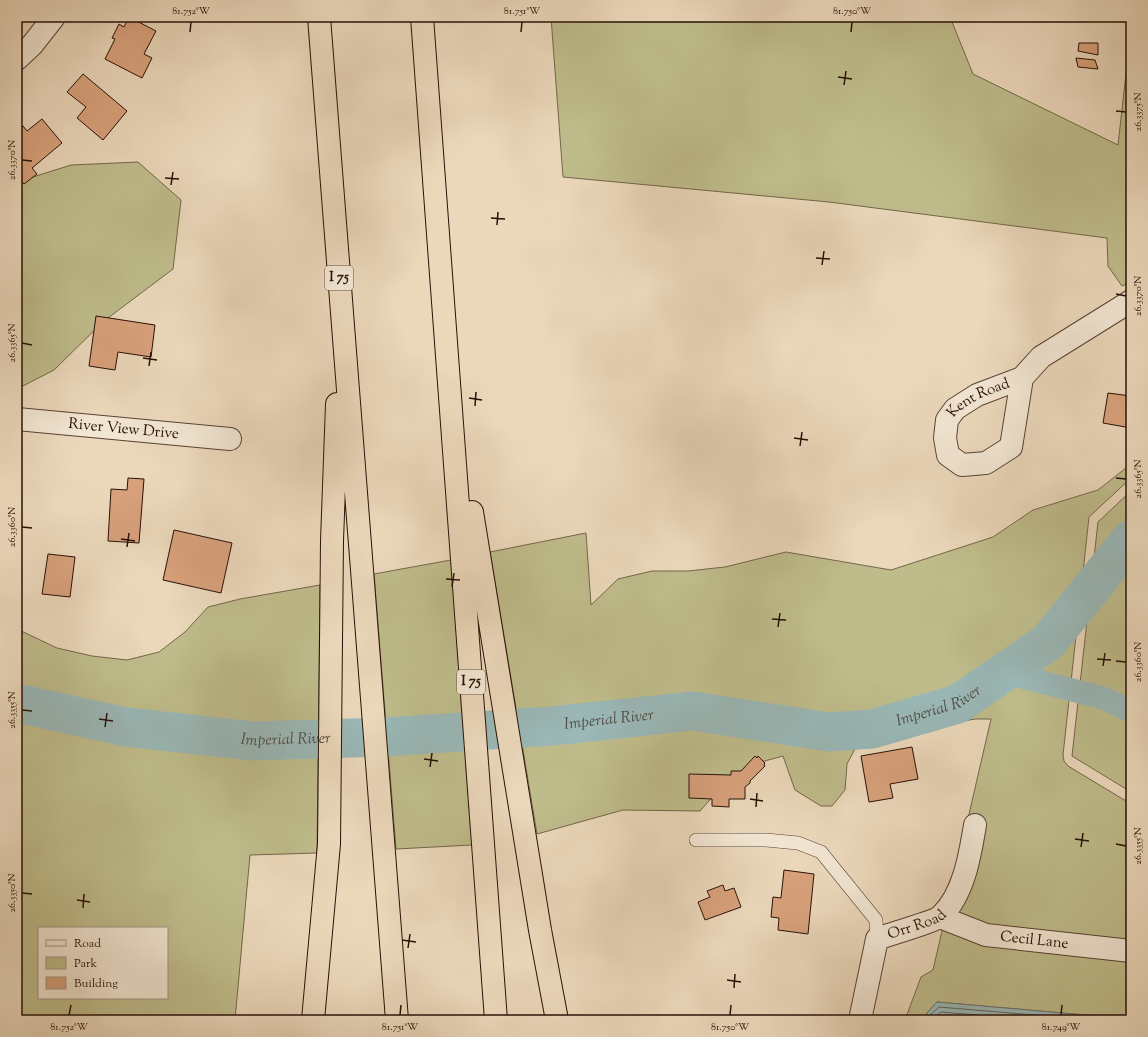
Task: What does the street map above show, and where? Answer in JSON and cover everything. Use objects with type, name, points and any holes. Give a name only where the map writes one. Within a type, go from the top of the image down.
[{"type":"highway","name":"I 75","points":[[319,17],[397,1020]]},
{"type":"highway","name":"I 75","points":[[422,17],[446,344],[468,532],[482,833],[496,1020]]},
{"type":"highway","points":[[313,1020],[329,844],[332,540],[341,304]]},
{"type":"highway","points":[[468,532],[524,828],[540,930],[557,1020]]},
{"type":"street","points":[[17,59],[32,45],[54,17]]},
{"type":"street","name":"Kent Road","points":[[1022,378],[1041,357],[1131,301]]},
{"type":"street","name":"River View Drive","points":[[17,419],[230,439]]},
{"type":"street","name":"Orr Road","points":[[860,1020],[877,939],[940,917],[960,890],[967,866],[975,825]]},
{"type":"street","name":"Cecil Lane","points":[[940,917],[986,935],[1131,951]]},
{"type":"lane","points":[[696,840],[766,840],[798,843],[821,852],[876,920],[877,939]]},
{"type":"green space","points":[[551,17],[950,17],[973,74],[1118,145],[1131,29],[1131,282],[1122,286],[1108,266],[1107,238],[829,202],[563,177]]},
{"type":"green space","points":[[138,162],[181,200],[173,269],[104,321],[54,370],[17,389],[17,182],[71,165]]},
{"type":"green space","points":[[1131,464],[1131,478],[1089,517],[1063,755],[1064,761],[1068,766],[1131,804],[1131,1019],[937,1002],[927,1013],[926,1020],[905,1020],[921,977],[933,970],[991,719],[975,719],[958,722],[923,733],[899,733],[877,736],[857,745],[847,764],[845,790],[832,806],[821,806],[795,790],[783,756],[750,765],[723,785],[700,811],[623,810],[537,834],[490,552],[586,533],[591,605],[618,579],[652,571],[688,571],[725,567],[786,552],[891,570],[993,537],[1033,510],[1098,490]]},
{"type":"green space","points":[[1131,491],[1131,792],[1072,756],[1098,522]]},
{"type":"green space","points":[[451,560],[472,845],[396,849],[374,574]]},
{"type":"green space","points":[[320,585],[317,853],[250,855],[235,1020],[17,1020],[17,629],[57,648],[92,656],[127,660],[159,652],[185,632],[208,607],[240,599]]},
{"type":"water","points":[[937,1002],[1131,1020],[926,1020],[927,1013]]},
{"type":"building","points":[[129,17],[156,31],[144,54],[152,58],[142,78],[105,59],[115,39],[112,38],[119,24],[124,27]]},
{"type":"building","points":[[1079,43],[1098,43],[1098,55],[1078,51]]},
{"type":"building","points":[[1076,58],[1095,60],[1098,69],[1078,67]]},
{"type":"building","points":[[83,74],[127,111],[103,140],[77,118],[86,107],[67,92]]},
{"type":"building","points":[[42,119],[62,143],[32,168],[37,174],[24,184],[17,176],[17,131],[23,126],[27,131]]},
{"type":"building","points":[[96,316],[155,325],[151,357],[118,352],[115,370],[89,366]]},
{"type":"building","points":[[1108,393],[1131,396],[1131,428],[1103,423]]},
{"type":"building","points":[[128,478],[144,479],[139,543],[108,541],[111,489],[127,490]]},
{"type":"building","points":[[174,530],[232,543],[221,593],[163,580]]},
{"type":"building","points":[[48,554],[75,557],[70,597],[42,594]]},
{"type":"building","points":[[912,747],[918,779],[890,784],[893,798],[869,802],[861,756]]},
{"type":"building","points":[[755,756],[757,758],[758,756],[765,763],[765,766],[745,787],[745,799],[729,799],[729,807],[712,806],[712,799],[689,798],[689,774],[731,775],[731,771],[741,771]]},
{"type":"building","points":[[784,870],[814,874],[808,934],[778,930],[779,918],[771,917],[773,897],[781,898]]},
{"type":"building","points":[[723,885],[725,891],[734,888],[741,907],[705,920],[698,902],[710,897],[707,891]]},
{"type":"waterway","name":"Imperial River","points":[[17,703],[126,727],[253,741],[385,737],[552,726],[693,711],[829,732],[872,729],[958,704],[1048,642],[1131,539]]},
{"type":"waterway","points":[[1003,672],[1103,698],[1131,711]]}]
